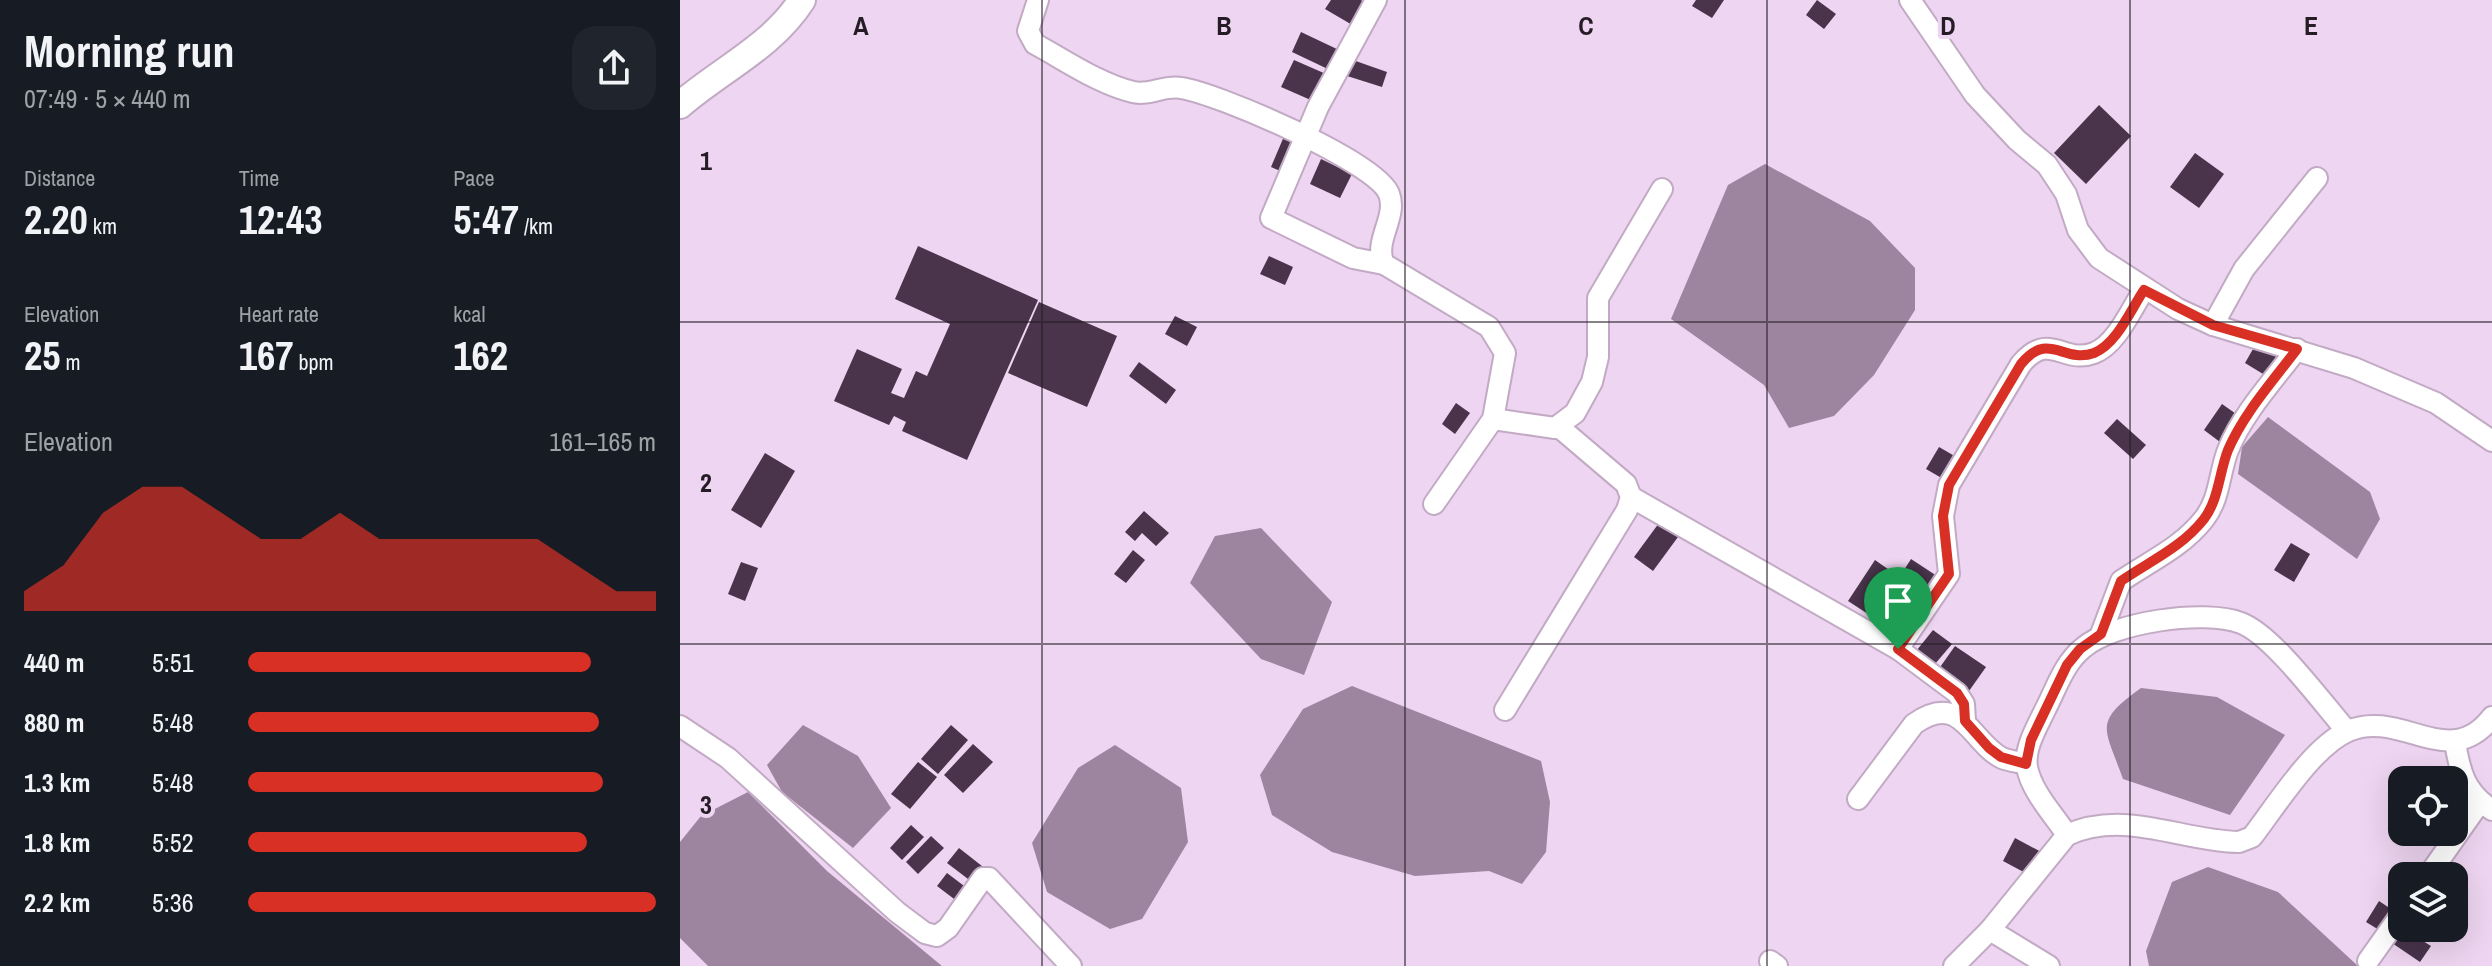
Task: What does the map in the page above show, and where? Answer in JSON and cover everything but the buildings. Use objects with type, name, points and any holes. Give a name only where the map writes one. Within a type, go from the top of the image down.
[{"type":"main road","points":[[680,105],[726,74],[780,27],[802,0]]},
{"type":"street","points":[[1038,0],[1028,36],[1047,50],[1123,89],[1142,94],[1183,88],[1304,137],[1364,168],[1389,191],[1391,205],[1380,252],[1384,264]]},
{"type":"street","points":[[1376,0],[1343,56],[1304,137],[1271,218],[1353,258],[1384,264],[1489,327],[1496,335],[1505,353],[1493,419],[1434,504]]},
{"type":"street","points":[[1911,0],[1975,95],[2017,140],[2047,165],[2066,194],[2086,244],[2144,290],[2213,325],[2297,349],[2436,403],[2492,441]]},
{"type":"street","points":[[2213,325],[2244,269],[2317,178]]},
{"type":"street","points":[[1559,427],[1575,413],[1595,370],[1598,298],[1662,189]]},
{"type":"street","points":[[1898,649],[1949,574],[1943,516],[1949,485],[2021,364],[2031,352],[2046,347],[2078,355],[2093,354],[2108,344],[2144,290]]},
{"type":"street","points":[[2101,634],[2121,581],[2164,556],[2205,517],[2216,498],[2227,453],[2237,432],[2297,349]]},
{"type":"street","points":[[1493,419],[1559,427],[1626,484],[1631,497],[1627,510],[1505,710]]},
{"type":"street","points":[[1631,497],[1898,649],[1957,693],[1964,704],[1965,721]]},
{"type":"street","points":[[2067,835],[2031,780],[2026,764],[2031,740],[2067,665],[2080,649],[2101,634],[2161,621],[2221,618],[2244,624],[2268,641],[2347,731]]},
{"type":"street","points":[[1858,799],[1914,724],[1926,716],[1943,713],[1965,721],[2001,757],[2026,764]]},
{"type":"street","points":[[1954,966],[1990,930],[2067,835],[2084,828],[2128,824],[2239,842],[2252,837],[2314,758],[2347,731],[2376,726],[2455,742],[2470,738],[2492,717]]},
{"type":"street","points":[[680,726],[728,758],[897,912],[925,933],[937,936],[948,928],[983,878],[989,878],[1071,966]]},
{"type":"street","points":[[2440,862],[2486,806],[2460,773],[2455,742]]},
{"type":"street","points":[[1990,930],[2049,966]]},
{"type":"street","points":[[2368,961],[2388,933]]},
{"type":"shaded area","points":[[1765,164],[1870,221],[1915,268],[1915,310],[1874,375],[1834,416],[1789,428],[1764,385],[1671,319],[1728,185]]},
{"type":"shaded area","points":[[2268,417],[2370,492],[2380,519],[2357,559],[2238,474],[2242,447]]},
{"type":"shaded area","points":[[1261,528],[1332,602],[1304,675],[1261,659],[1190,583],[1215,536]]},
{"type":"shaded area","points":[[1352,686],[1541,761],[1550,802],[1546,852],[1522,884],[1489,871],[1415,876],[1332,852],[1272,815],[1260,775],[1303,709]]},
{"type":"shaded area","points":[[2141,688],[2217,697],[2285,735],[2230,815],[2123,779],[2107,728],[2115,710]]},
{"type":"shaded area","points":[[803,725],[858,756],[891,808],[853,848],[782,792],[767,765]]},
{"type":"shaded area","points":[[1115,745],[1181,788],[1188,842],[1142,919],[1110,929],[1047,892],[1032,843],[1078,768]]},
{"type":"shaded area","points":[[748,792],[827,871],[942,966],[708,966],[680,938],[680,842],[701,816]]},
{"type":"shaded area","points":[[2208,867],[2278,892],[2358,966],[2149,966],[2146,951],[2172,882]]},
{"type":"route","points":[[2144,290],[2213,325],[2297,349],[2237,432],[2227,453],[2216,498],[2205,517],[2164,556],[2121,581],[2112,598],[2101,634],[2080,649],[2067,665],[2031,740],[2026,764],[2001,757],[1989,748],[1965,721],[1964,704],[1957,693],[1898,649],[1949,574],[1943,516],[1949,485],[2031,352],[2046,347],[2078,355],[2093,354],[2108,344],[2144,290]]}]
